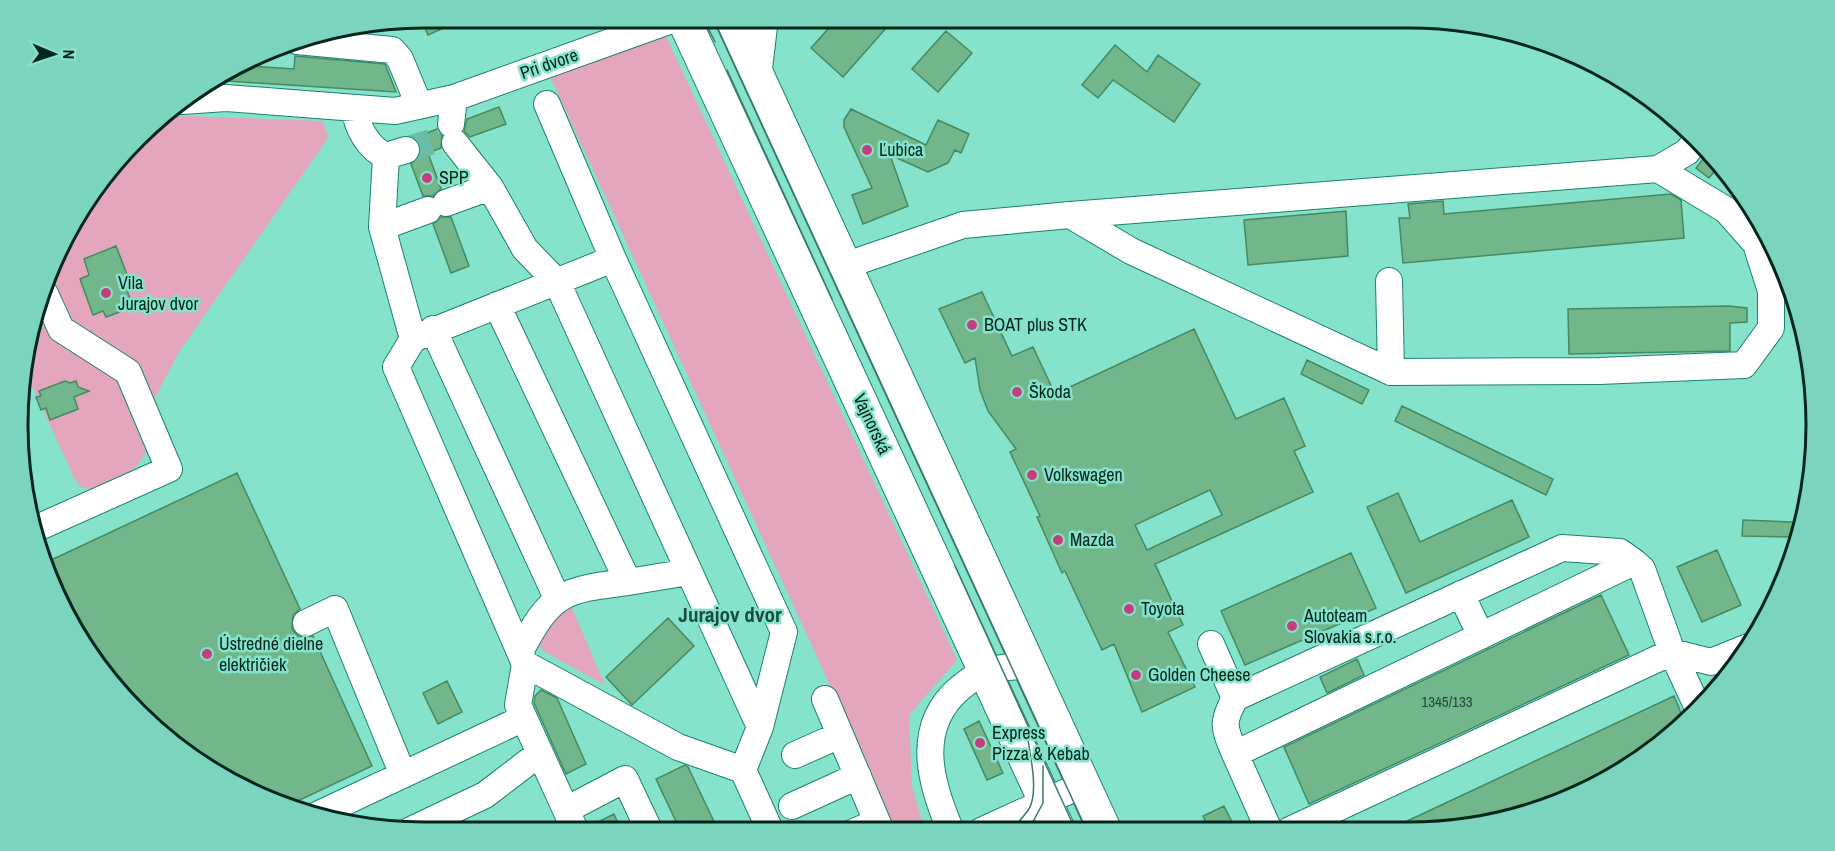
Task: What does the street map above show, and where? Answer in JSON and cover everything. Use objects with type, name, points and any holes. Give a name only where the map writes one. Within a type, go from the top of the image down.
[{"type":"main road","name":"Vajnorská","points":[[688,28],[1055,822]]},
{"type":"main road","points":[[736,28],[1101,822]]},
{"type":"street","name":"Pri dvore","points":[[199,100],[226,98],[395,111],[454,98],[649,28]]},
{"type":"street","points":[[758,76],[765,28]]},
{"type":"street","points":[[319,43],[392,50],[400,59],[419,105]]},
{"type":"street","points":[[454,98],[453,134],[490,187],[525,249],[556,282],[760,727]]},
{"type":"street","points":[[547,104],[613,259],[784,632],[760,727],[743,770],[766,822]]},
{"type":"street","points":[[355,108],[356,117],[373,151],[396,153],[382,227],[423,334],[557,598]]},
{"type":"street","points":[[844,266],[963,225],[1658,169],[1687,152],[1691,146]]},
{"type":"street","points":[[1070,216],[1131,251],[1391,372],[1599,371],[1744,365],[1771,328],[1771,291],[1756,244],[1726,210],[1658,169]]},
{"type":"street","points":[[382,227],[490,187]]},
{"type":"street","points":[[613,259],[423,334],[396,367],[523,658],[678,747],[743,770]]},
{"type":"street","points":[[1389,281],[1391,372]]},
{"type":"street","points":[[42,527],[169,469],[128,372],[61,329],[49,302]]},
{"type":"street","points":[[497,305],[628,582]]},
{"type":"street","points":[[1265,822],[1224,726],[1224,718],[1235,698],[1562,548],[1603,549],[1620,552],[1642,569],[1672,652],[1695,701]]},
{"type":"street","points":[[1235,754],[1634,562]]},
{"type":"street","points":[[645,822],[625,779],[571,821],[518,705],[523,658],[533,627],[557,598],[574,590],[689,572]]},
{"type":"street","points":[[1461,594],[1482,636]]},
{"type":"street","points":[[306,623],[335,609],[403,775]]},
{"type":"street","points":[[1211,644],[1235,698]]},
{"type":"street","points":[[1307,822],[1672,652],[1711,662],[1735,652]]},
{"type":"street","points":[[948,822],[930,761],[930,735],[937,715],[952,696],[986,671],[1028,665]]},
{"type":"street","points":[[825,699],[877,822]]},
{"type":"street","points":[[328,810],[524,718]]},
{"type":"street","points":[[795,754],[840,735]]},
{"type":"street","points":[[428,822],[484,795],[540,753]]},
{"type":"street","points":[[792,806],[858,776]]},
{"type":"street","points":[[1001,822],[1084,784]]},
{"type":"shaded area","points":[[665,34],[957,660],[909,715],[912,786],[922,822],[893,822],[550,76]]},
{"type":"shaded area","points":[[177,117],[323,121],[328,138],[179,352],[148,411],[55,316],[49,302],[69,250],[95,205],[127,164]]},
{"type":"shaded area","points":[[47,308],[117,370],[148,439],[146,453],[135,468],[93,490],[81,487],[75,480],[31,383],[36,348]]},
{"type":"shaded area","points":[[569,601],[605,685],[543,651],[537,639]]},
{"type":"building","points":[[425,28],[444,28],[428,35]]},
{"type":"building","points":[[829,28],[886,28],[843,77],[811,48]]},
{"type":"building","points":[[946,31],[972,53],[938,92],[912,69]]},
{"type":"building","points":[[1115,45],[1147,72],[1158,55],[1200,84],[1174,122],[1113,80],[1098,98],[1082,85]]},
{"type":"building","points":[[295,56],[385,64],[396,92],[229,81],[256,66],[294,69]]},
{"type":"building","points":[[499,107],[506,124],[470,137],[464,131],[467,119]]},
{"type":"building","points":[[851,109],[926,145],[938,120],[969,134],[961,153],[955,150],[948,163],[928,172],[890,155],[908,206],[863,224],[852,195],[872,188],[844,127],[844,120]]},
{"type":"building","points":[[437,129],[442,136],[441,148],[428,153],[441,189],[433,196],[423,196],[411,164],[421,153],[420,145],[414,138]]},
{"type":"building","points":[[1703,159],[1714,172],[1709,178],[1696,168]]},
{"type":"building","points":[[1671,194],[1681,200],[1684,238],[1403,263],[1399,218],[1410,218],[1408,204],[1443,201],[1444,214]]},
{"type":"building","points":[[1346,211],[1348,256],[1248,265],[1244,220]]},
{"type":"building","points":[[441,217],[451,217],[469,266],[451,273],[433,224]]},
{"type":"building","name":"Vila Jurajov dvor","points":[[116,246],[128,277],[123,279],[133,307],[106,317],[103,311],[93,315],[80,279],[89,275],[84,259]]},
{"type":"building","points":[[982,292],[1012,356],[1033,347],[1055,394],[1194,329],[1236,419],[1284,398],[1305,446],[1294,451],[1313,492],[1155,564],[1183,625],[1168,632],[1195,687],[1142,712],[1114,644],[1102,650],[1065,571],[1062,573],[1037,517],[1040,516],[1010,452],[1016,449],[988,411],[980,390],[975,358],[965,363],[939,309]],"holes":[[[1210,490],[1222,515],[1147,550],[1135,525]]]},
{"type":"building","points":[[1729,306],[1747,308],[1747,322],[1730,323],[1730,351],[1569,354],[1568,309]]},
{"type":"building","points":[[1307,360],[1369,390],[1362,404],[1301,374]]},
{"type":"building","points":[[65,381],[70,383],[76,381],[78,387],[89,391],[74,397],[78,409],[50,420],[46,408],[41,410],[36,397],[41,396],[39,391]]},
{"type":"building","points":[[1402,406],[1553,479],[1546,495],[1395,421]]},
{"type":"building","name":"Ústredné dielne električiek","points":[[237,473],[300,609],[293,615],[292,629],[298,636],[313,636],[372,766],[298,801],[250,782],[205,756],[164,724],[127,687],[111,667],[95,646],[69,601],[52,559]]},
{"type":"building","points":[[1398,493],[1420,542],[1512,500],[1529,537],[1406,593],[1367,507]]},
{"type":"building","points":[[1743,520],[1793,522],[1790,537],[1742,536]]},
{"type":"building","points":[[1717,550],[1741,605],[1702,622],[1677,567]]},
{"type":"building","points":[[1351,553],[1376,608],[1245,665],[1221,611]]},
{"type":"building","points":[[1601,595],[1629,655],[1309,804],[1284,747]]},
{"type":"building","points":[[668,618],[694,646],[632,705],[606,677]]},
{"type":"building","points":[[1357,659],[1364,675],[1327,693],[1320,677]]},
{"type":"building","points":[[447,681],[462,712],[438,724],[423,693]]},
{"type":"building","points":[[541,690],[557,698],[586,764],[566,774],[534,703],[535,696]]},
{"type":"building","points":[[1674,696],[1682,714],[1630,756],[1585,782],[1537,801],[1487,815],[1435,822],[1405,822]]},
{"type":"building","name":"Express Pizza & Kebab","points":[[979,721],[1003,773],[987,780],[964,729]]},
{"type":"building","points":[[685,765],[688,767],[714,822],[676,822],[656,779]]},
{"type":"building","points":[[1224,806],[1232,822],[1206,822],[1203,816]]},
{"type":"building","points":[[614,814],[618,822],[598,822]]},
{"type":"tunnel","points":[[406,150],[449,136],[451,124]]},
{"type":"tram line","points":[[708,28],[715,42]]},
{"type":"tram line","points":[[718,28],[1083,822]]},
{"type":"tram line","points":[[727,70],[832,299]]},
{"type":"tram line","points":[[955,566],[1072,822]]},
{"type":"tram line","points":[[1018,822],[1029,809],[1033,792],[1033,772],[1027,734]]},
{"type":"tram line","points":[[1033,822],[1043,803],[1043,766]]},
{"type":"place","name":"Ľubica","points":[[867,150]]},
{"type":"place","name":"SPP","points":[[427,178]]},
{"type":"place","name":"Vila Jurajov dvor","points":[[106,293]]},
{"type":"place","name":"BOAT plus STK","points":[[972,325]]},
{"type":"place","name":"Škoda","points":[[1017,392]]},
{"type":"place","name":"Volkswagen","points":[[1032,475]]},
{"type":"place","name":"Mazda","points":[[1058,540]]},
{"type":"place","name":"Toyota","points":[[1129,609]]},
{"type":"place","name":"Autoteam Slovakia s.r.o.","points":[[1292,626]]},
{"type":"place","name":"Ústredné dielne električiek","points":[[207,654]]},
{"type":"place","name":"Golden Cheese","points":[[1136,675]]},
{"type":"place","name":"Express Pizza & Kebab","points":[[980,743]]},
{"type":"district","name":"Jurajov dvor","points":[[730,615]]}]
